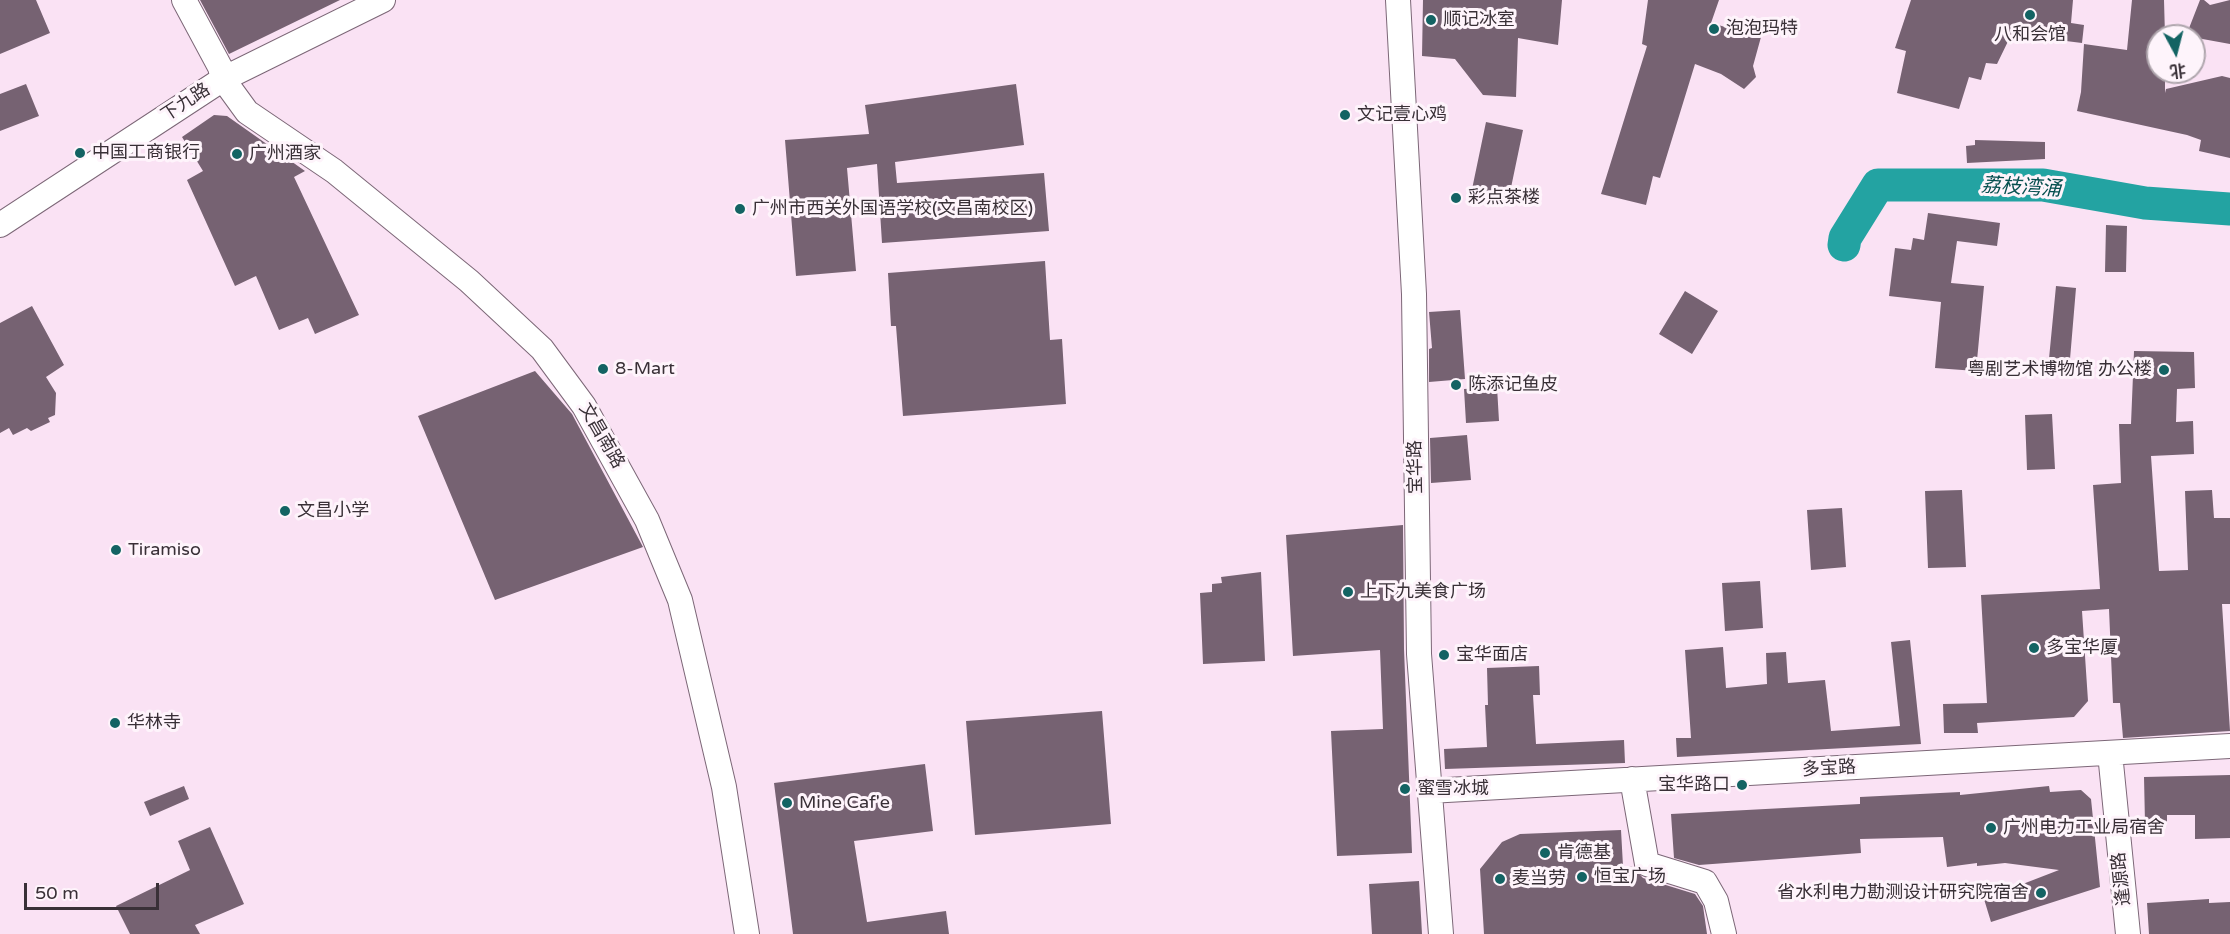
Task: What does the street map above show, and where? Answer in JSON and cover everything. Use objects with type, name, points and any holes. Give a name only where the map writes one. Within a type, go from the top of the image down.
[{"type":"street","name":"文昌南路","points":[[184,0],[219,67],[223,80],[248,112],[334,171],[469,281],[542,349],[585,406],[647,520],[680,600],[724,787],[747,934]]},
{"type":"street","name":"下九路","points":[[0,225],[223,80],[383,0]]},
{"type":"street","name":"宝华路","points":[[1398,0],[1413,287],[1418,644],[1441,934]]},
{"type":"street","name":"多宝路","points":[[1429,791],[2230,746]]},
{"type":"street","name":"逢源路","points":[[2110,753],[2128,934]]},
{"type":"street","points":[[1632,779],[1647,864],[1705,882],[1716,901],[1724,934]]},
{"type":"building","points":[[0,0],[36,0],[50,33],[0,54]]},
{"type":"building","points":[[200,0],[340,0],[229,54]]},
{"type":"building","points":[[1423,0],[1562,0],[1558,45],[1518,38],[1516,97],[1483,95],[1455,59],[1422,56]]},
{"type":"building","points":[[1648,0],[1719,0],[1711,23],[1761,37],[1753,66],[1756,77],[1744,89],[1721,74],[1695,64],[1660,178],[1653,176],[1646,205],[1601,194],[1647,46],[1642,44]]},
{"type":"building","points":[[1911,0],[2073,0],[2071,23],[2084,25],[2082,43],[2058,40],[2058,36],[2050,35],[2050,32],[2014,29],[1997,64],[1986,63],[1981,80],[1969,77],[1959,109],[1897,93],[1906,51],[1895,48]]},
{"type":"building","points":[[2132,0],[2164,0],[2165,24],[2146,24],[2146,84],[2165,84],[2165,93],[2166,89],[2188,84],[2206,84],[2206,80],[2222,76],[2230,78],[2230,158],[2199,151],[2201,140],[2187,135],[2077,111],[2081,92],[2084,44],[2127,50]]},
{"type":"building","points":[[2200,0],[2210,5],[2230,0],[2230,44],[2206,40],[2206,24],[2191,24]]},
{"type":"building","points":[[26,84],[39,116],[0,131],[0,94]]},
{"type":"building","points":[[1016,84],[1024,145],[895,162],[897,183],[1044,173],[1049,231],[882,243],[877,164],[847,168],[856,271],[796,276],[785,140],[869,134],[865,105]]},
{"type":"building","points":[[214,115],[227,116],[305,171],[294,177],[359,315],[315,334],[308,318],[279,330],[256,276],[235,286],[187,180],[203,171],[182,137]]},
{"type":"building","points":[[1486,122],[1523,130],[1508,202],[1471,194]]},
{"type":"building","points":[[1975,140],[2045,142],[2045,159],[1967,163],[1966,146],[1975,145]]},
{"type":"building","points":[[1928,213],[2000,223],[1997,246],[1957,241],[1951,283],[1984,286],[1976,371],[1935,368],[1941,302],[1889,296],[1895,248],[1911,250],[1913,238],[1924,240]]},
{"type":"building","points":[[2106,225],[2127,226],[2126,272],[2105,272]]},
{"type":"building","points":[[1045,261],[1050,340],[1062,339],[1066,404],[903,416],[896,326],[891,326],[888,273]]},
{"type":"building","points":[[2056,286],[2076,288],[2069,371],[2048,369]]},
{"type":"building","points":[[1685,291],[1718,311],[1692,354],[1659,334]]},
{"type":"building","points":[[32,306],[64,365],[46,377],[56,393],[55,415],[48,418],[50,422],[31,431],[27,428],[13,435],[9,428],[0,433],[0,323]]},
{"type":"building","points":[[1460,310],[1465,379],[1429,382],[1429,349],[1432,348],[1429,312]]},
{"type":"building","points":[[2134,351],[2194,352],[2195,388],[2177,389],[2176,422],[2193,421],[2194,454],[2151,456],[2159,571],[2188,570],[2185,491],[2212,490],[2214,518],[2230,518],[2230,604],[2222,604],[2230,731],[2123,738],[2120,703],[2113,703],[2109,609],[2082,611],[2088,701],[2074,717],[1977,723],[1978,733],[1944,733],[1943,704],[1987,703],[1981,595],[2100,589],[2093,485],[2121,483],[2119,424],[2131,424]]},
{"type":"building","points":[[535,371],[572,414],[643,547],[495,600],[418,416]]},
{"type":"building","points":[[1497,387],[1499,421],[1466,423],[1464,389]]},
{"type":"building","points":[[2052,414],[2055,469],[2027,470],[2025,415]]},
{"type":"building","points":[[1467,435],[1471,480],[1431,483],[1430,438]]},
{"type":"building","points":[[1962,490],[1966,567],[1928,568],[1925,491]]},
{"type":"building","points":[[1842,508],[1846,567],[1811,570],[1807,510]]},
{"type":"building","points":[[1403,525],[1404,649],[1412,853],[1337,856],[1331,731],[1383,729],[1380,650],[1293,656],[1286,535]]},
{"type":"building","points":[[1261,572],[1265,661],[1203,664],[1200,593],[1212,592],[1212,584],[1222,583],[1221,577]]},
{"type":"building","points":[[1760,581],[1763,628],[1725,631],[1722,583]]},
{"type":"building","points":[[1910,640],[1921,744],[1677,757],[1676,738],[1691,738],[1685,650],[1723,647],[1726,688],[1767,684],[1766,653],[1786,652],[1788,683],[1825,680],[1831,731],[1900,726],[1891,642]]},
{"type":"building","points":[[1539,666],[1540,695],[1533,695],[1536,744],[1624,740],[1625,763],[1445,769],[1444,749],[1487,747],[1485,705],[1488,705],[1487,668]]},
{"type":"building","points":[[1102,711],[1111,824],[975,835],[966,721]]},
{"type":"building","points":[[925,764],[933,831],[854,841],[867,922],[946,911],[949,934],[793,934],[774,783]]},
{"type":"building","points":[[2230,775],[2230,838],[2195,839],[2195,815],[2167,815],[2167,822],[2145,823],[2144,777]]},
{"type":"building","points":[[184,786],[189,799],[150,816],[144,802]]},
{"type":"building","points":[[2049,786],[2050,792],[2081,790],[2091,799],[2100,887],[1991,922],[1984,899],[2059,870],[2005,863],[1977,866],[1977,863],[1947,867],[1943,837],[1860,839],[1861,853],[1699,865],[1674,858],[1671,814],[1860,804],[1860,797],[1960,792],[1960,795]]},
{"type":"building","points":[[210,827],[244,904],[195,925],[200,934],[130,934],[116,906],[190,870],[178,841]]},
{"type":"building","name":"恒宝广场","points":[[1621,830],[1623,866],[1633,867],[1643,878],[1695,894],[1703,906],[1707,934],[1484,934],[1480,869],[1502,842],[1520,834]]},
{"type":"building","points":[[1419,881],[1422,934],[1372,934],[1369,884]]},
{"type":"building","points":[[2209,899],[2209,903],[2230,902],[2230,934],[2149,934],[2147,903]]},
{"type":"waterway","name":"荔枝湾涌","points":[[1844,245],[1845,238],[1878,185],[2043,185],[2145,203],[2230,209]]},
{"type":"place","name":"八和会馆","points":[[2030,15]]},
{"type":"place","name":"顺记冰室","points":[[1431,20]]},
{"type":"place","name":"泡泡玛特","points":[[1714,29]]},
{"type":"place","name":"文记壹心鸡","points":[[1345,115]]},
{"type":"place","name":"中国工商银行","points":[[80,153]]},
{"type":"place","name":"广州酒家","points":[[237,154]]},
{"type":"place","name":"彩点茶楼","points":[[1456,198]]},
{"type":"place","name":"广州市西关外国语学校(文昌南校区)","points":[[740,209]]},
{"type":"place","name":"8-Mart","points":[[603,369]]},
{"type":"place","name":"粤剧艺术博物馆 办公楼","points":[[2164,370]]},
{"type":"place","name":"陈添记鱼皮","points":[[1456,385]]},
{"type":"place","name":"文昌小学","points":[[285,511]]},
{"type":"place","name":"Tiramiso","points":[[116,550]]},
{"type":"place","name":"上下九美食广场","points":[[1348,592]]},
{"type":"place","name":"多宝华厦","points":[[2034,648]]},
{"type":"place","name":"宝华面店","points":[[1444,655]]},
{"type":"place","name":"华林寺","points":[[115,723]]},
{"type":"place","name":"宝华路口","points":[[1742,785]]},
{"type":"place","name":"蜜雪冰城","points":[[1405,789]]},
{"type":"place","name":"Mine Caf'e","points":[[787,803]]},
{"type":"place","name":"广州电力工业局宿舍","points":[[1991,828]]},
{"type":"place","name":"肯德基","points":[[1545,853]]},
{"type":"place","name":"恒宝广场","points":[[1582,877]]},
{"type":"place","name":"麦当劳","points":[[1500,879]]},
{"type":"place","name":"省水利电力勘测设计研究院宿舍","points":[[2041,893]]}]
